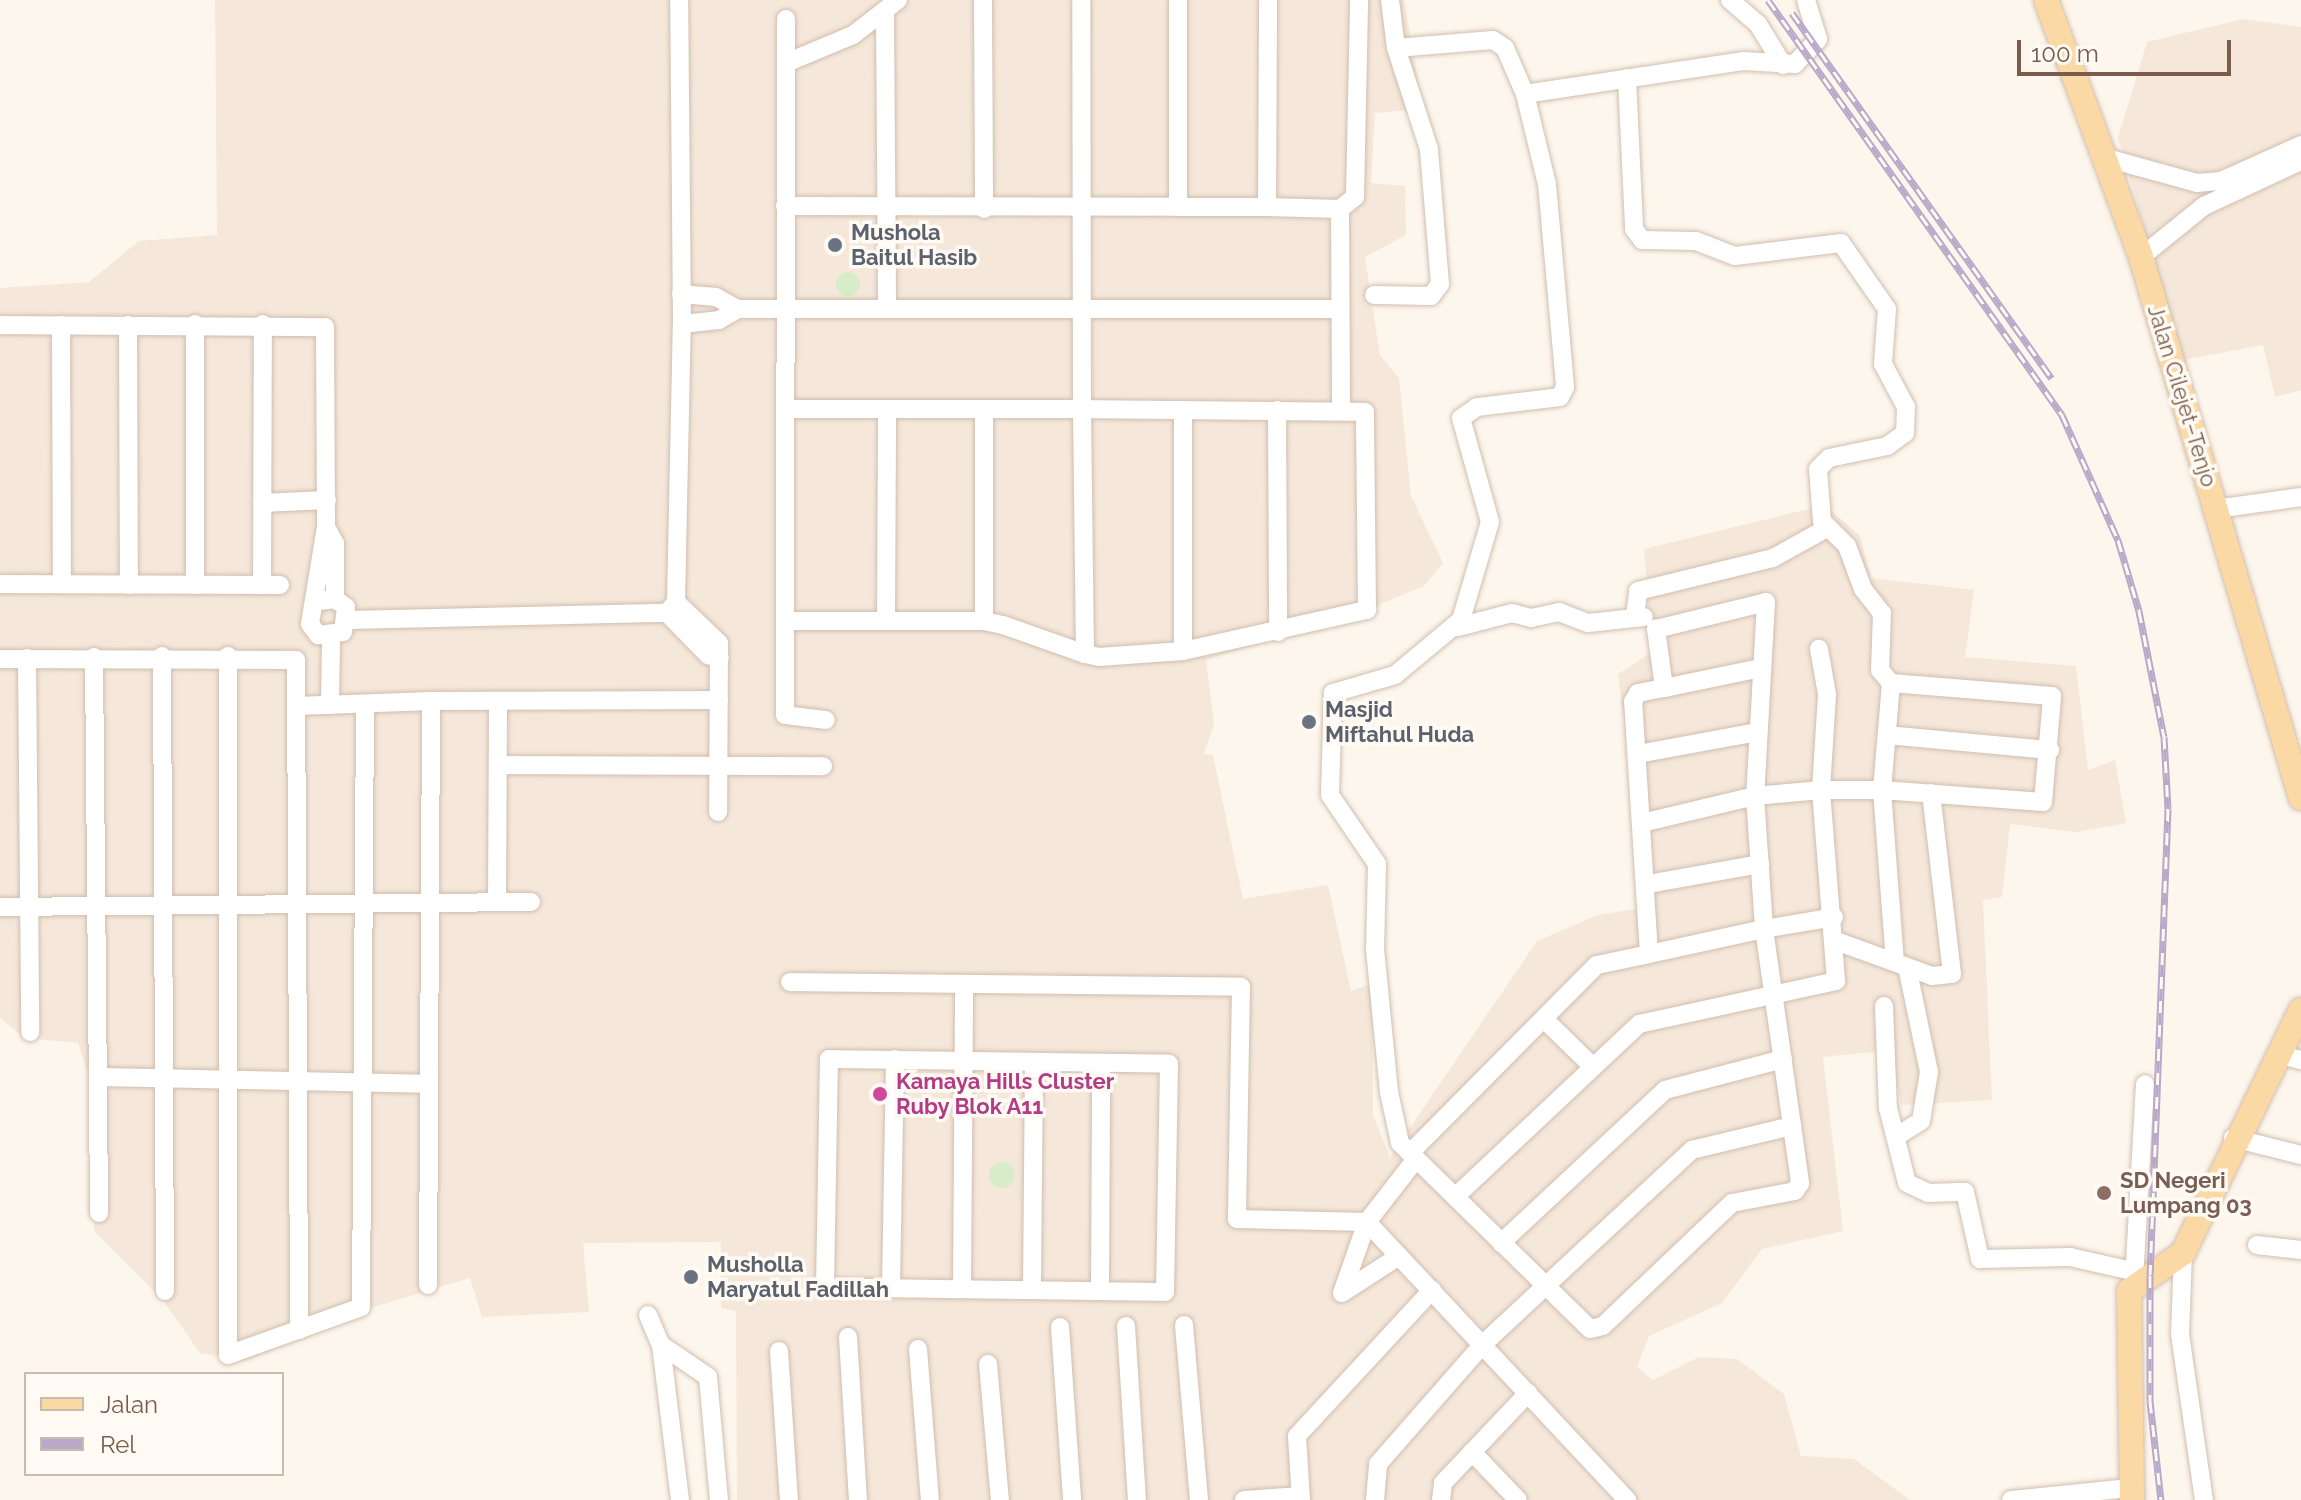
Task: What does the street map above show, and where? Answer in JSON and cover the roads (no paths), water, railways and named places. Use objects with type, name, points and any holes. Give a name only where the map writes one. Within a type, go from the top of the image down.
[{"type":"main road","name":"Jalan Cilejet–Tenjo","points":[[2046,0],[2110,159],[2301,798]]},
{"type":"main road","points":[[2131,1494],[2135,1278],[2183,1253],[2233,1138],[2290,1057],[2299,1022]]},
{"type":"street","points":[[672,607],[682,324],[679,0]]},
{"type":"street","points":[[983,0],[984,209]]},
{"type":"street","points":[[1081,0],[1085,654]]},
{"type":"street","points":[[1178,0],[1178,207]]},
{"type":"street","points":[[1267,207],[1268,0]]},
{"type":"street","points":[[785,206],[1340,209],[1355,197],[1359,0]]},
{"type":"street","points":[[1374,295],[1431,296],[1440,284],[1429,149],[1396,48],[1390,0]]},
{"type":"street","points":[[1730,0],[1758,24],[1783,65]]},
{"type":"street","points":[[1525,94],[1743,61],[1783,65],[1800,61],[1818,39],[1806,0]]},
{"type":"street","points":[[786,63],[853,35],[891,6]]},
{"type":"street","points":[[887,306],[891,6]]},
{"type":"street","points":[[786,19],[788,621],[785,715],[826,720]]},
{"type":"street","points":[[1396,48],[1498,41],[1525,94],[1551,211],[1565,387],[1560,397],[1477,407],[1461,418],[1490,522],[1458,627]]},
{"type":"street","points":[[1627,78],[1634,229],[1642,240],[1696,241],[1735,256],[1841,243],[1887,309],[1883,364],[1907,425],[1894,444],[1820,463],[1827,528],[1847,546],[1882,613],[1880,670],[1891,683],[1882,790],[1901,964],[1929,1072],[1921,1121],[1897,1136]]},
{"type":"street","points":[[2110,159],[2197,183],[2221,181],[2301,145]]},
{"type":"street","points":[[2141,257],[2204,206],[2301,161]]},
{"type":"street","points":[[2197,183],[2204,206]]},
{"type":"street","points":[[1340,209],[1341,410]]},
{"type":"street","points":[[681,294],[716,297],[738,309]]},
{"type":"street","points":[[682,324],[719,320],[738,309],[887,306],[1339,309]]},
{"type":"street","points":[[195,324],[195,585]]},
{"type":"street","points":[[0,584],[271,585],[262,503],[263,324]]},
{"type":"street","points":[[0,325],[263,324],[329,331],[326,527],[335,543],[327,600],[310,624],[331,638]]},
{"type":"street","points":[[61,325],[62,584]]},
{"type":"street","points":[[128,325],[129,585]]},
{"type":"street","points":[[786,409],[1341,410],[1368,417],[1367,610],[1183,651],[1085,654],[984,621],[788,621]]},
{"type":"street","points":[[1183,410],[1183,651]]},
{"type":"street","points":[[1277,410],[1278,632]]},
{"type":"street","points":[[886,621],[887,411]]},
{"type":"street","points":[[984,411],[984,621]]},
{"type":"street","points":[[2216,509],[2301,497]]},
{"type":"street","points":[[262,503],[327,500]]},
{"type":"street","points":[[1635,617],[1638,591],[1773,558],[1827,528]]},
{"type":"street","points":[[327,600],[348,620]]},
{"type":"street","points":[[1766,602],[1755,796],[1764,929],[1798,1188],[1732,1203],[1603,1326],[1590,1329],[1400,1143],[1389,1092],[1375,949],[1377,864],[1330,795],[1333,693],[1395,675],[1458,627],[1508,613],[1531,618],[1559,612],[1588,623],[1635,617],[1660,626],[1766,602]]},
{"type":"street","points":[[330,705],[331,638],[348,620],[672,607],[719,643],[718,812]]},
{"type":"street","points":[[1660,626],[1664,688]]},
{"type":"street","points":[[1455,1197],[1590,1064],[1639,1024],[1832,986],[1836,941],[1821,790],[1827,694],[1819,649]]},
{"type":"street","points":[[162,656],[165,1291]]},
{"type":"street","points":[[228,656],[228,1355],[361,1307],[362,1083],[368,904],[365,705]]},
{"type":"street","points":[[0,659],[293,656],[296,706],[299,1330]]},
{"type":"street","points":[[94,657],[99,1213]]},
{"type":"street","points":[[27,658],[30,1032]]},
{"type":"street","points":[[1649,954],[1646,822],[1634,697],[1761,668]]},
{"type":"street","points":[[1646,822],[1755,796],[1821,790],[1882,790],[2043,802],[2050,750],[2049,694],[1891,683]]},
{"type":"street","points":[[296,706],[431,701],[719,700]]},
{"type":"street","points":[[428,1285],[431,701]]},
{"type":"street","points":[[497,902],[498,701]]},
{"type":"street","points":[[1638,754],[1758,732]]},
{"type":"street","points":[[1887,735],[2050,750]]},
{"type":"street","points":[[498,765],[823,766]]},
{"type":"street","points":[[1836,941],[1948,977],[1953,969],[1931,793]]},
{"type":"street","points":[[1648,884],[1760,864]]},
{"type":"street","points":[[0,907],[531,902]]},
{"type":"street","points":[[1399,1256],[1342,1293],[1367,1222],[1413,1156],[1597,965],[1834,917]]},
{"type":"street","points":[[790,982],[1241,987],[1237,1219],[1367,1222],[1627,1500]]},
{"type":"street","points":[[962,1288],[964,984]]},
{"type":"street","points":[[1884,1006],[1888,1108],[1897,1136],[1899,1173],[1912,1188],[1969,1196],[1980,1259],[2070,1257],[2135,1278],[2145,1084]]},
{"type":"street","points":[[1544,1019],[1590,1064]]},
{"type":"street","points":[[829,1059],[895,1059],[1169,1064],[1165,1292],[825,1287],[829,1059]]},
{"type":"street","points":[[891,1287],[895,1059]]},
{"type":"street","points":[[1501,1243],[1665,1090],[1783,1059]]},
{"type":"street","points":[[1032,1288],[1034,1062]]},
{"type":"street","points":[[1100,1289],[1101,1063]]},
{"type":"street","points":[[98,1077],[428,1084]]},
{"type":"street","points":[[1375,1500],[1378,1464],[1482,1345],[1692,1150],[1792,1126]]},
{"type":"street","points":[[2233,1138],[2301,1155]]},
{"type":"street","points":[[2257,1245],[2301,1250]]},
{"type":"street","points":[[2183,1253],[2180,1334],[2204,1500]]},
{"type":"street","points":[[1244,1500],[1301,1498],[1297,1436],[1432,1290]]},
{"type":"street","points":[[648,1315],[661,1345],[680,1500]]},
{"type":"street","points":[[1184,1325],[1199,1500]]},
{"type":"street","points":[[1126,1326],[1137,1500]]},
{"type":"street","points":[[1060,1327],[1072,1500]]},
{"type":"street","points":[[848,1337],[858,1500]]},
{"type":"street","points":[[661,1345],[708,1377],[719,1500]]},
{"type":"street","points":[[918,1349],[930,1500]]},
{"type":"street","points":[[779,1351],[789,1500]]},
{"type":"street","points":[[988,1364],[1000,1500]]},
{"type":"street","points":[[1441,1500],[1443,1483],[1528,1393]]},
{"type":"street","points":[[1472,1452],[1518,1500]]},
{"type":"street","points":[[2011,1500],[2131,1494]]},
{"type":"railway","points":[[1768,0],[2062,415],[2118,540],[2139,611],[2164,737],[2168,809],[2150,1275],[2150,1401],[2161,1500]]},
{"type":"railway","points":[[1792,13],[2051,378]]},
{"type":"place","name":"Mushola Baitul Hasib","points":[[835,245]]},
{"type":"place","name":"Masjid Miftahul Huda","points":[[1309,722]]},
{"type":"place","name":"Kamaya Hills Cluster Ruby Blok A11","points":[[880,1094]]},
{"type":"place","name":"SD Negeri Lumpang 03","points":[[2104,1193]]},
{"type":"place","name":"Musholla Maryatul Fadillah","points":[[691,1277]]}]
